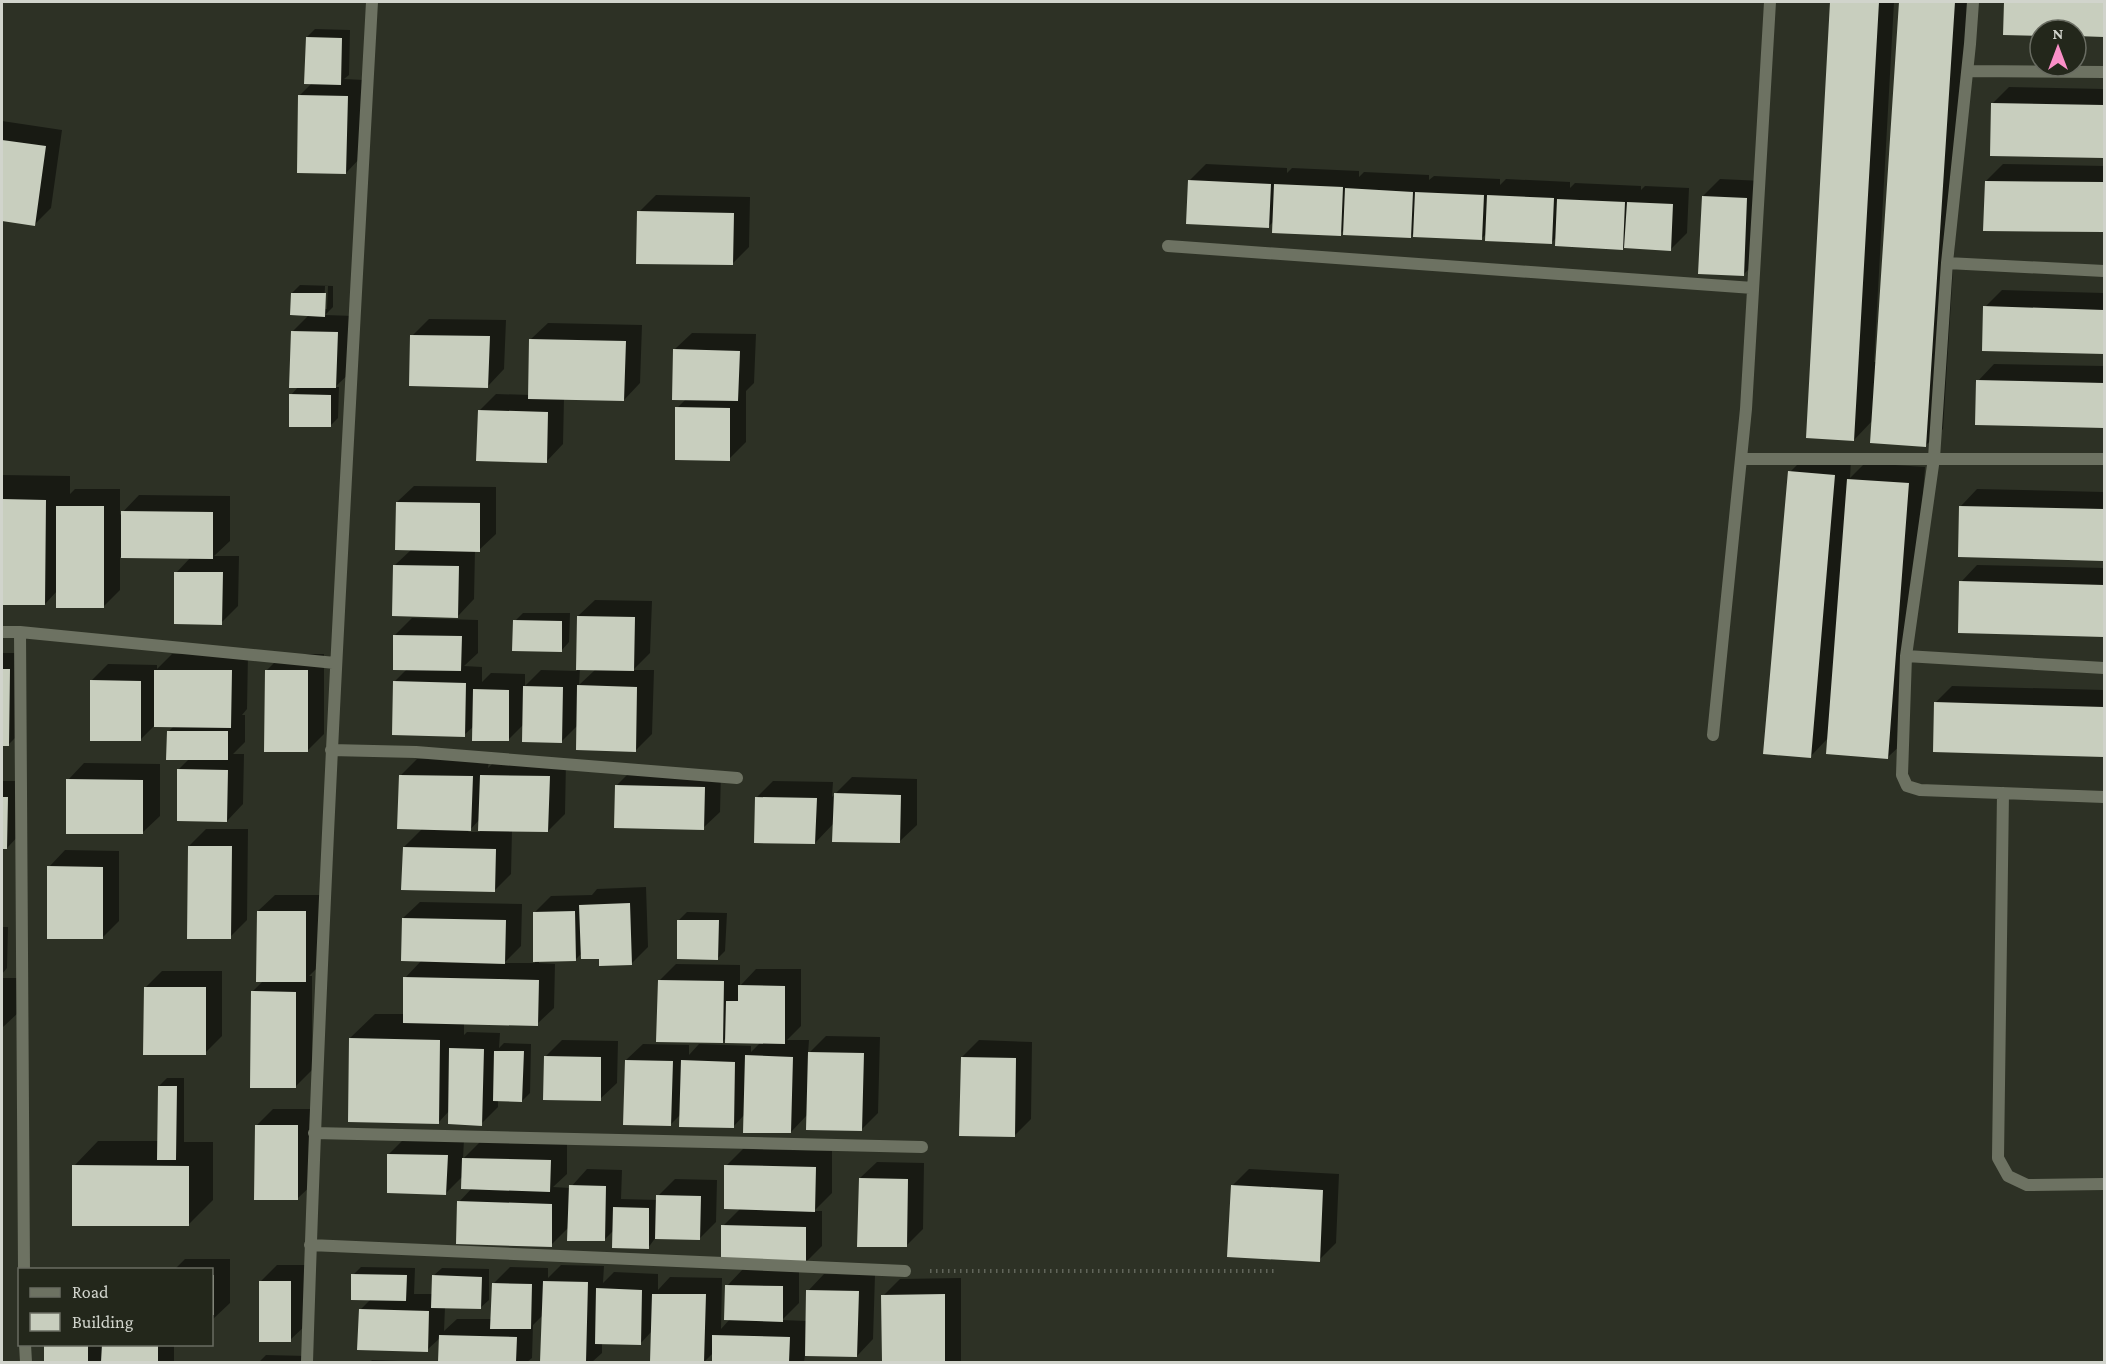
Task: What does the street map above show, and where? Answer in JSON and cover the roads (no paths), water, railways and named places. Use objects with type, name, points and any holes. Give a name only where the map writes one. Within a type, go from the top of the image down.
[{"type":"street","points":[[306,1362],[335,663],[372,2]]},
{"type":"street","points":[[1713,735],[1746,409],[1770,2]]},
{"type":"street","points":[[1973,2],[1947,263],[1934,458],[1906,656],[1902,775],[1907,786],[1920,789],[2104,796]]},
{"type":"street","points":[[1968,70],[2104,72]]},
{"type":"street","points":[[1168,246],[1753,288]]},
{"type":"street","points":[[1947,263],[2104,271]]},
{"type":"street","points":[[1741,459],[2104,459]]},
{"type":"street","points":[[2,632],[335,663]]},
{"type":"street","points":[[20,632],[24,1268]]},
{"type":"street","points":[[1906,656],[2104,668]]},
{"type":"street","points":[[331,750],[416,752],[737,778]]},
{"type":"street","points":[[2003,793],[1998,1158],[2008,1176],[2027,1185],[2104,1184]]},
{"type":"street","points":[[314,1133],[922,1147]]},
{"type":"street","points":[[310,1245],[905,1271]]},
{"type":"street","points":[[25,1346],[26,1362]]}]
